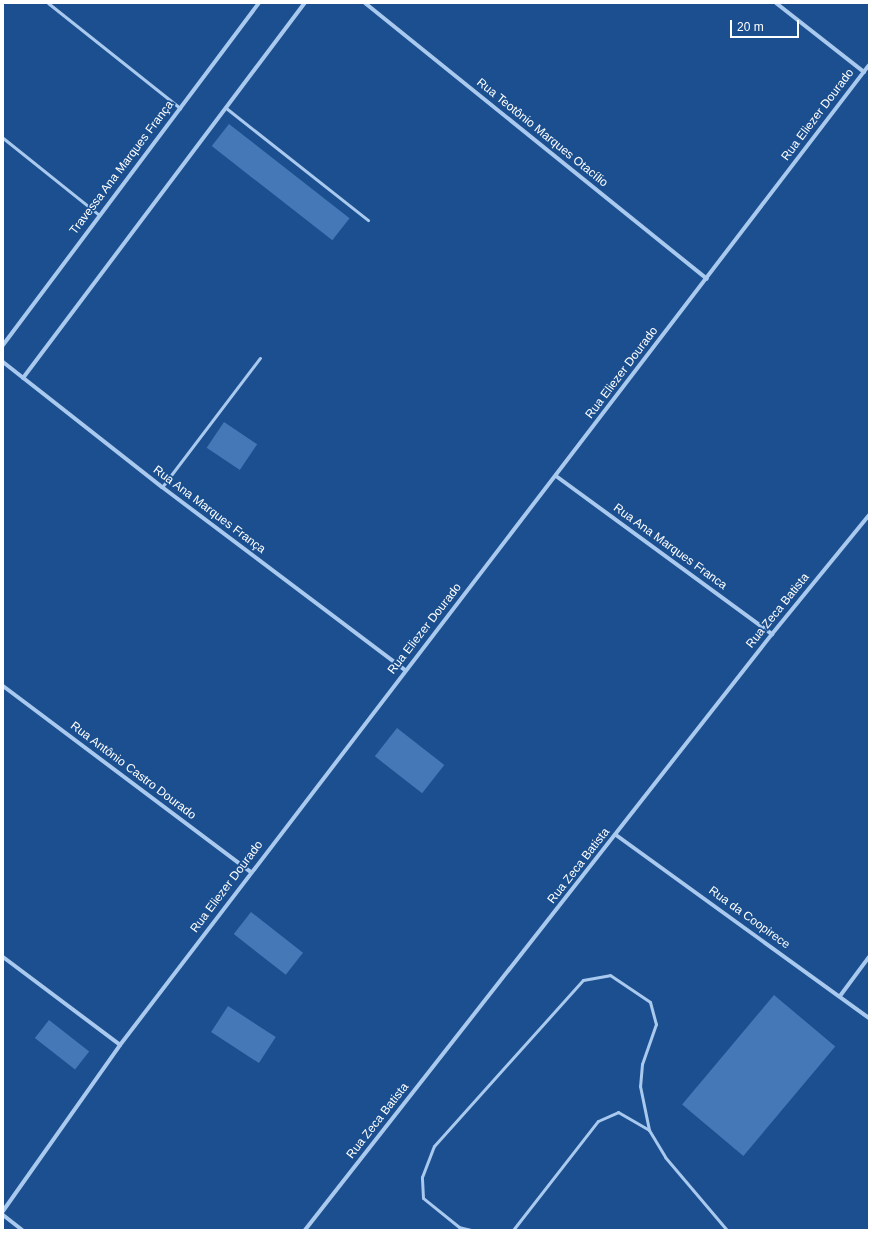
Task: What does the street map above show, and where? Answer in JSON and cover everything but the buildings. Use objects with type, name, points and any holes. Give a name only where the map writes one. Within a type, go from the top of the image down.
[{"type":"street","name":"Travessa Ana Marques França","points":[[3,345],[259,3]]},
{"type":"street","points":[[23,378],[305,3]]},
{"type":"street","name":"Rua Teotônio Marques Otacílio","points":[[365,3],[707,279]]},
{"type":"street","points":[[776,3],[864,72]]},
{"type":"street","name":"Rua Eliezer Dourado","points":[[3,1211],[120,1045],[405,670],[556,476],[869,65]]},
{"type":"street","name":"Rua Ana Marques França","points":[[3,362],[162,487],[405,670]]},
{"type":"street","name":"Rua Ana Marques Franca","points":[[556,476],[772,634]]},
{"type":"street","name":"Rua Zeca Batista","points":[[305,1230],[772,634],[869,515]]},
{"type":"street","name":"Rua Antônio Castro Dourado","points":[[3,686],[251,872]]},
{"type":"street","name":"Rua da Coopirece","points":[[616,835],[869,1018]]},
{"type":"street","points":[[3,957],[120,1045]]},
{"type":"street","points":[[840,996],[869,957]]},
{"type":"street","points":[[3,1215],[22,1230]]},
{"type":"lane","points":[[48,3],[180,108]]},
{"type":"lane","points":[[226,108],[368,220]]},
{"type":"lane","points":[[3,138],[99,215]]},
{"type":"lane","points":[[162,487],[260,358]]},
{"type":"lane","points":[[471,1230],[459,1227],[423,1198],[422,1177],[434,1146],[583,980],[610,975],[650,1002],[656,1024],[642,1064],[640,1086],[649,1130],[665,1157],[727,1230]]},
{"type":"lane","points":[[513,1230],[598,1121],[618,1112],[649,1130]]}]
